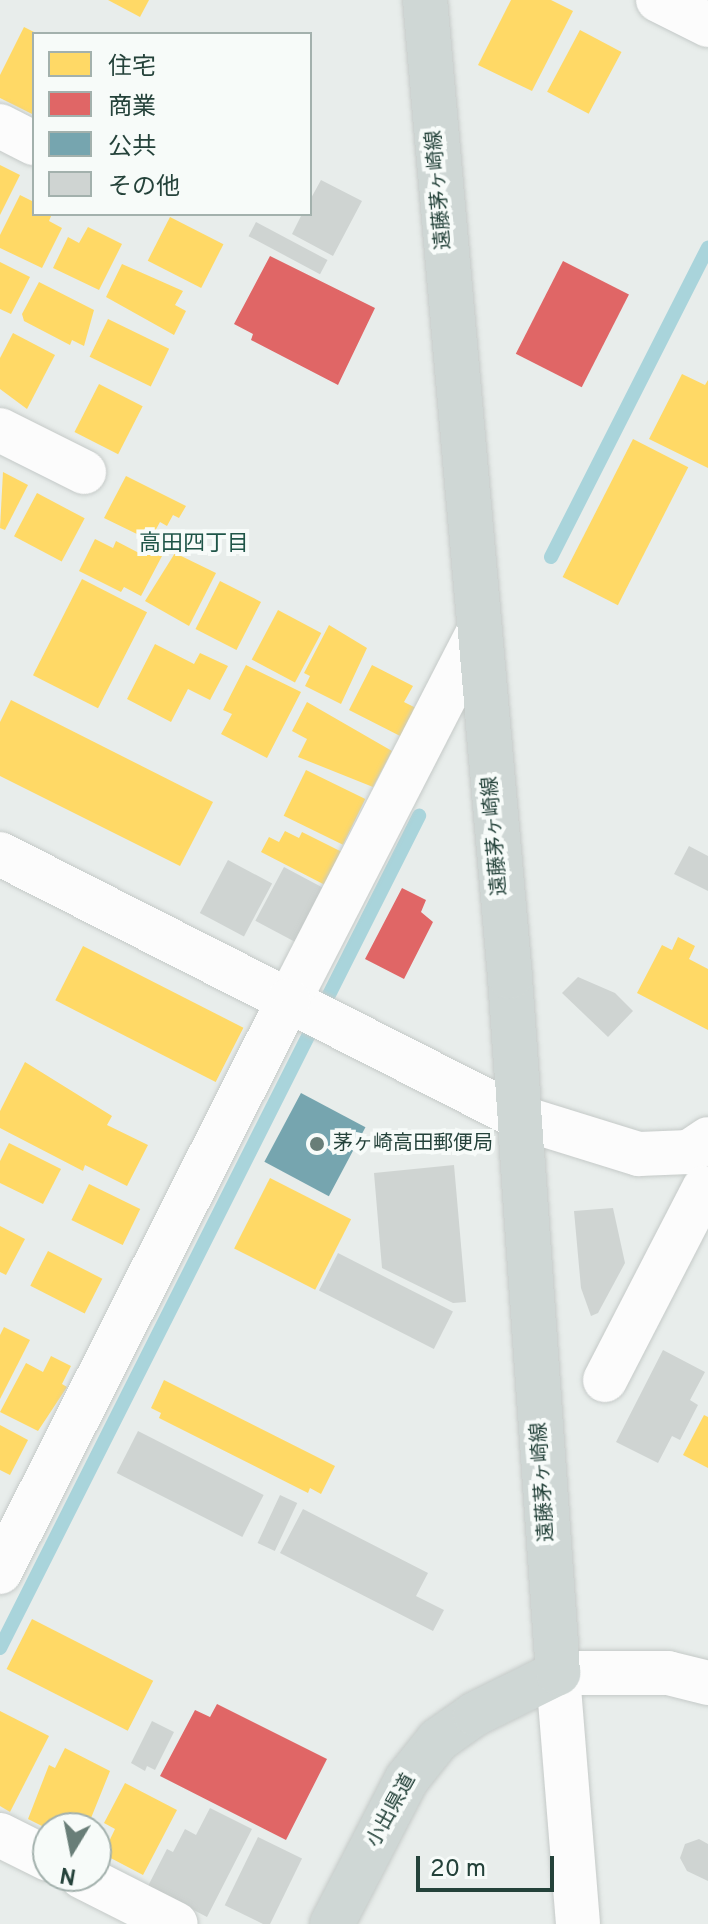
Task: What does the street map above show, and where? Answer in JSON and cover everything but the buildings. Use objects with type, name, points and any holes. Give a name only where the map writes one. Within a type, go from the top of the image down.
[{"type":"main road","name":"遠藤茅ヶ崎線","points":[[425,0],[477,634],[510,977],[516,1116],[558,1673]]},
{"type":"main road","name":"小出県道","points":[[332,1924],[407,1779],[438,1740],[475,1714],[558,1673]]},
{"type":"street","points":[[658,0],[708,25]]},
{"type":"street","points":[[0,126],[32,142]]},
{"type":"street","points":[[0,430],[84,472]]},
{"type":"street","points":[[0,1572],[477,634]]},
{"type":"street","points":[[0,854],[293,995],[334,1026],[516,1116],[639,1154],[702,1167],[605,1380]]},
{"type":"street","points":[[578,1924],[558,1673],[668,1673],[708,1683]]},
{"type":"street","points":[[0,1835],[32,1851]]},
{"type":"street","points":[[112,1892],[176,1924]]},
{"type":"waterway","points":[[551,557],[708,248]]},
{"type":"waterway","points":[[0,1648],[419,816]]},
{"type":"place","name":"茅ヶ崎高田郵便局","points":[[317,1144]]},
{"type":"district","name":"高田四丁目","points":[[194,545]]}]
